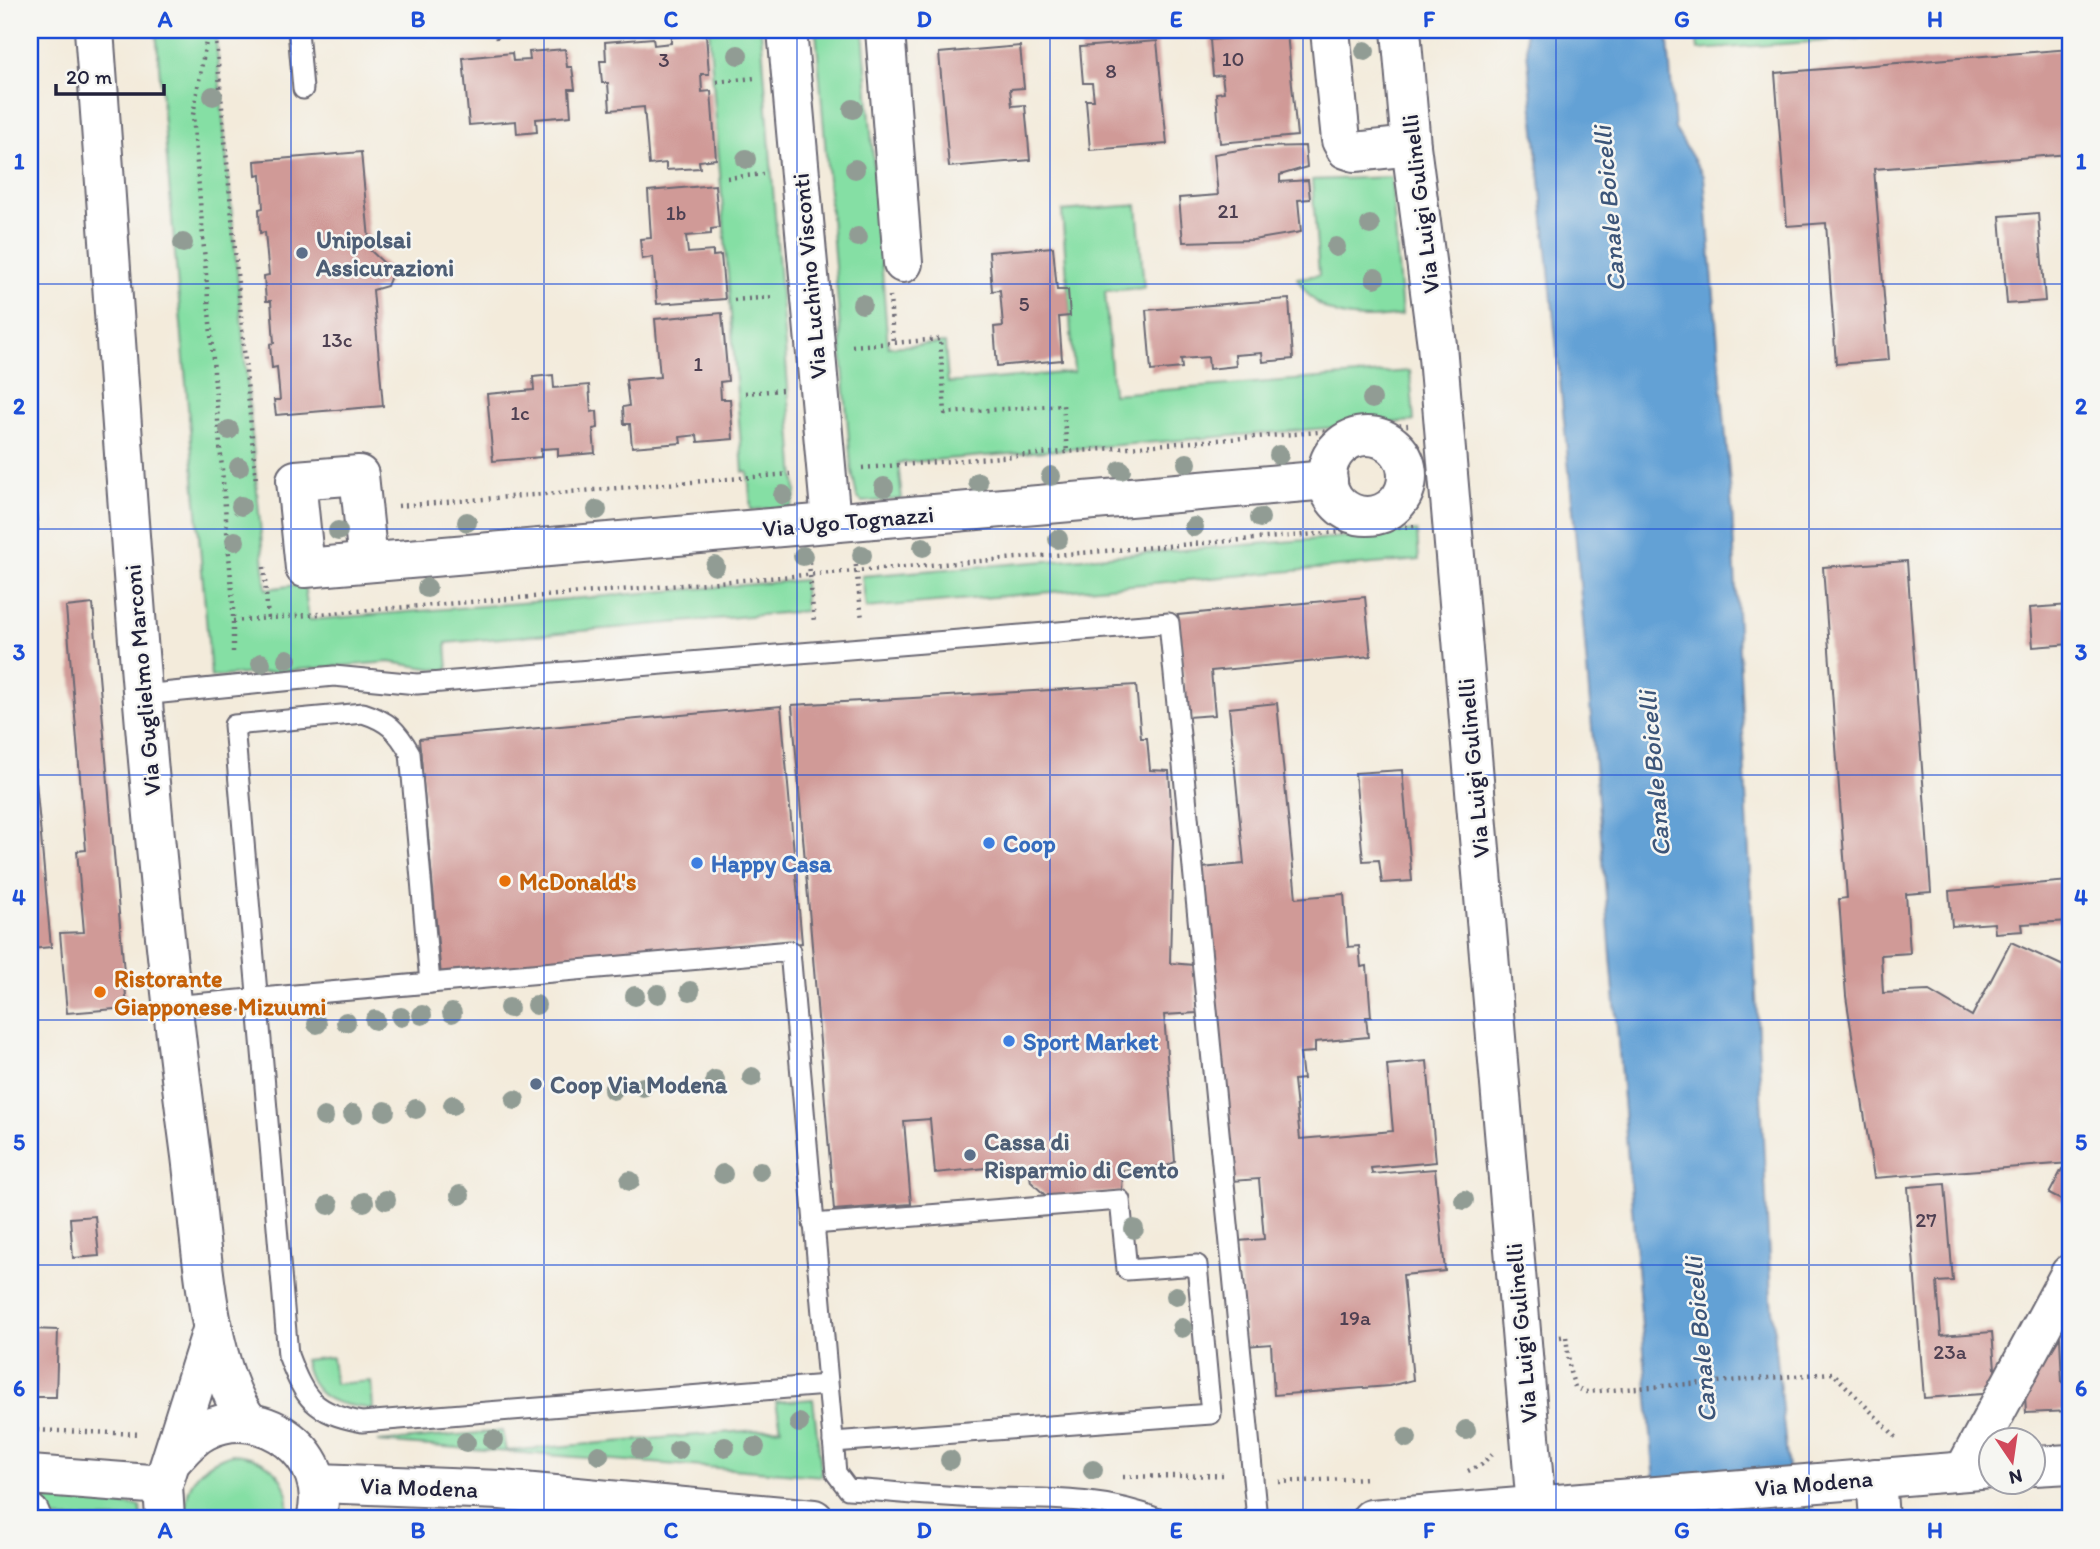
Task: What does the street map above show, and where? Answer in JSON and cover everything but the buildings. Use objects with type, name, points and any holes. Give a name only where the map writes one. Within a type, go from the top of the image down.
[{"type":"street","name":"Via Luchino Visconti","points":[[787,30],[829,522]]},
{"type":"street","points":[[885,30],[903,263]]},
{"type":"street","points":[[1330,30],[1341,140],[1346,149],[1355,152],[1411,146]]},
{"type":"street","name":"Via Luigi Gulinelli","points":[[1401,30],[1411,146],[1444,422],[1536,1507]]},
{"type":"street","name":"Via Guglielmo Marconi","points":[[99,35],[142,695],[171,1006],[214,1327]]},
{"type":"street","name":"Via Ugo Tognazzi","points":[[368,562],[359,475],[296,480],[305,568],[1328,480]]},
{"type":"street","name":"Via Modena","points":[[1999,1426],[2070,1274]]},
{"type":"street","points":[[214,1327],[239,1409],[250,1422]]},
{"type":"street","points":[[30,1475],[168,1487],[214,1327]]},
{"type":"street","name":"Via Modena","points":[[168,1487],[188,1442],[206,1429],[228,1423],[250,1422],[273,1428],[293,1442],[309,1461],[317,1501],[501,1490],[671,1513],[814,1519]]},
{"type":"street","points":[[2048,1465],[2070,1464]]},
{"type":"street","name":"Via Modena","points":[[1371,1519],[1978,1470]]},
{"type":"street","points":[[1876,1478],[1878,1519]]},
{"type":"street","points":[[30,1514],[32,1519]]},
{"type":"lane","points":[[298,30],[303,89]]},
{"type":"lane","points":[[142,695],[334,676],[416,684],[1170,623],[1257,1519]]},
{"type":"lane","points":[[430,983],[410,753],[398,731],[383,720],[363,713],[234,725],[288,1355],[298,1382],[314,1404],[333,1417],[362,1422],[828,1394]]},
{"type":"lane","points":[[171,1006],[789,951],[836,1473],[848,1489],[986,1498],[1068,1498],[1109,1503],[1159,1519]]},
{"type":"lane","points":[[813,1224],[1120,1200],[1127,1270],[1198,1265],[1211,1414],[833,1442]]},
{"type":"path","points":[[208,30],[192,115],[233,621],[233,686]]},
{"type":"path","points":[[215,30],[257,492]]},
{"type":"path","points":[[496,30],[497,40]]},
{"type":"path","points":[[559,30],[560,40]]},
{"type":"path","points":[[717,82],[756,78]]},
{"type":"path","points":[[727,178],[765,174]]},
{"type":"path","points":[[734,300],[775,296]]},
{"type":"path","points":[[848,346],[893,343]]},
{"type":"path","points":[[745,393],[784,390]]},
{"type":"path","points":[[860,469],[1444,422]]},
{"type":"path","points":[[363,508],[804,473]]},
{"type":"path","points":[[829,522],[856,571],[865,648]]},
{"type":"path","points":[[817,652],[810,575],[829,522]]},
{"type":"path","points":[[233,621],[1452,523]]},
{"type":"path","points":[[263,562],[268,619]]},
{"type":"path","points":[[1597,1392],[1833,1373]]},
{"type":"green space","points":[[156,30],[215,30],[266,589],[304,584],[309,620],[804,580],[805,611],[446,643],[448,671],[389,662],[211,677]]},
{"type":"green space","points":[[709,30],[761,30],[796,493],[791,507],[751,510],[748,472],[743,472]]},
{"type":"green space","points":[[816,30],[863,30],[888,347],[945,343],[948,383],[1074,372],[1062,211],[1137,205],[1144,288],[1105,291],[1113,394],[1410,371],[1414,421],[898,463],[902,499],[862,502],[857,497],[851,466]]},
{"type":"green space","points":[[1696,30],[1981,30],[1698,50]]},
{"type":"green space","points":[[1391,177],[1402,315],[1356,318],[1329,311],[1307,292],[1297,278],[1319,275],[1312,180]]},
{"type":"green space","points":[[1417,531],[1419,560],[866,608],[862,576]]},
{"type":"green space","points":[[332,1357],[335,1384],[371,1381],[373,1409],[337,1402],[320,1393],[313,1385],[304,1360]]},
{"type":"green space","points":[[813,1399],[822,1476],[377,1442],[502,1431],[506,1451],[781,1428],[776,1402]]},
{"type":"green space","points":[[232,1454],[257,1460],[276,1473],[287,1493],[287,1519],[186,1519],[187,1495],[196,1477],[210,1463]]},
{"type":"green space","points":[[36,1498],[140,1506],[142,1519],[46,1519]]},
{"type":"green space","points":[[1791,1501],[1806,1506],[1824,1519],[1793,1519]]},
{"type":"water","name":"Canale Boicelli","points":[[1525,30],[1667,30],[1675,129],[1704,176],[1732,509],[1771,1299],[1793,1519],[1658,1519],[1578,561]]},
{"type":"place","name":"Unipolsai Assicurazioni","points":[[302,253]]},
{"type":"place","name":"Coop","points":[[989,843]]},
{"type":"place","name":"Happy Casa","points":[[697,863]]},
{"type":"place","name":"McDonald's","points":[[505,881]]},
{"type":"place","name":"Ristorante Giapponese Mizuumi","points":[[100,992]]},
{"type":"place","name":"Sport Market","points":[[1009,1041]]},
{"type":"place","name":"Coop Via Modena","points":[[536,1084]]},
{"type":"place","name":"Cassa di Risparmio di Cento","points":[[970,1155]]}]
